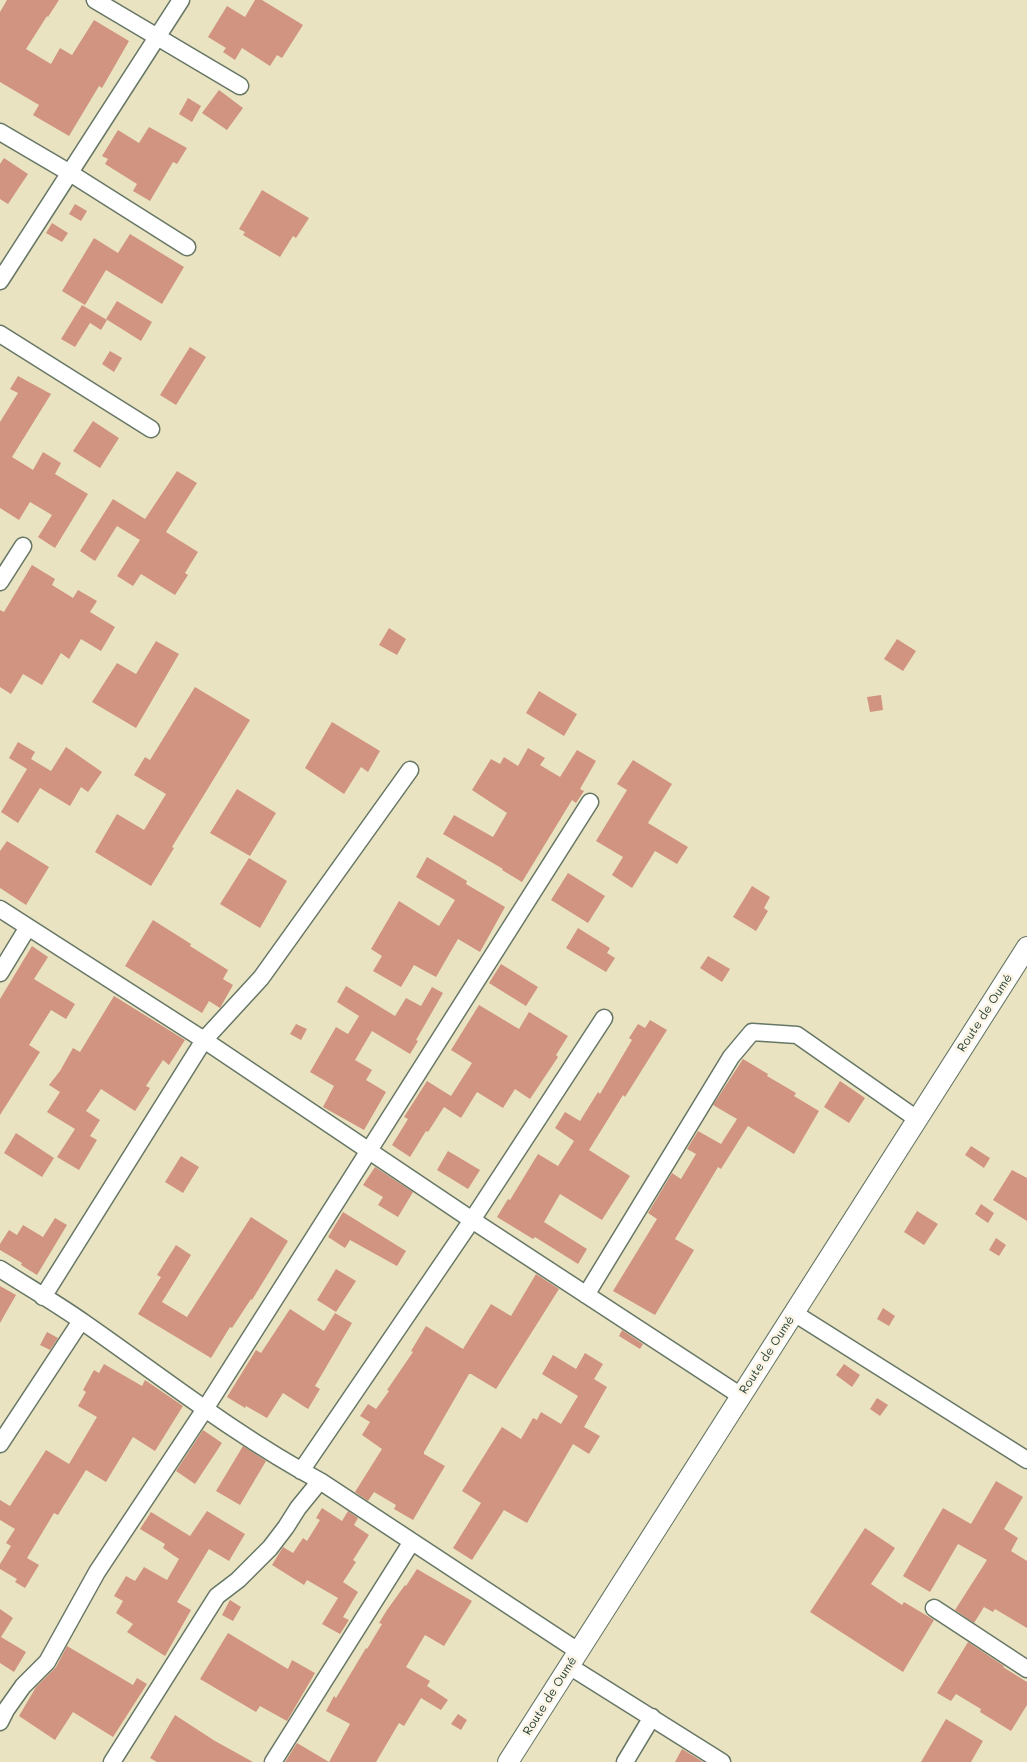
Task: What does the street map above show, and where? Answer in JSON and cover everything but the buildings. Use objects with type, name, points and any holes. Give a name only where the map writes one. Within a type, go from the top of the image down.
[{"type":"street","points":[[95,0],[240,86]]},
{"type":"street","points":[[0,281],[181,0]]},
{"type":"street","points":[[0,132],[70,173],[187,247]]},
{"type":"street","points":[[0,334],[151,430]]},
{"type":"street","points":[[0,582],[23,546]]},
{"type":"street","points":[[43,1297],[204,1040],[261,978],[410,770]]},
{"type":"street","points":[[0,1722],[23,1686],[47,1662],[97,1572],[205,1409],[590,802]]},
{"type":"street","points":[[0,909],[204,1040],[472,1220],[741,1396]]},
{"type":"street","points":[[0,974],[28,927]]},
{"type":"street","name":"Route de Oumé","points":[[508,1762],[1027,948]]},
{"type":"street","points":[[300,1471],[472,1220],[604,1018]]},
{"type":"street","points":[[586,1295],[731,1057],[752,1032],[797,1035],[917,1119]]},
{"type":"street","points":[[0,1269],[81,1321],[205,1409],[300,1471],[320,1481],[411,1542],[652,1717],[722,1762]]},
{"type":"street","points":[[794,1313],[1027,1460]]},
{"type":"street","points":[[0,1444],[81,1321]]},
{"type":"street","points":[[112,1762],[217,1596],[227,1586],[238,1580],[270,1548],[320,1481]]},
{"type":"street","points":[[273,1762],[411,1542]]},
{"type":"street","points":[[934,1608],[1027,1669]]},
{"type":"street","points":[[625,1762],[652,1717]]}]
